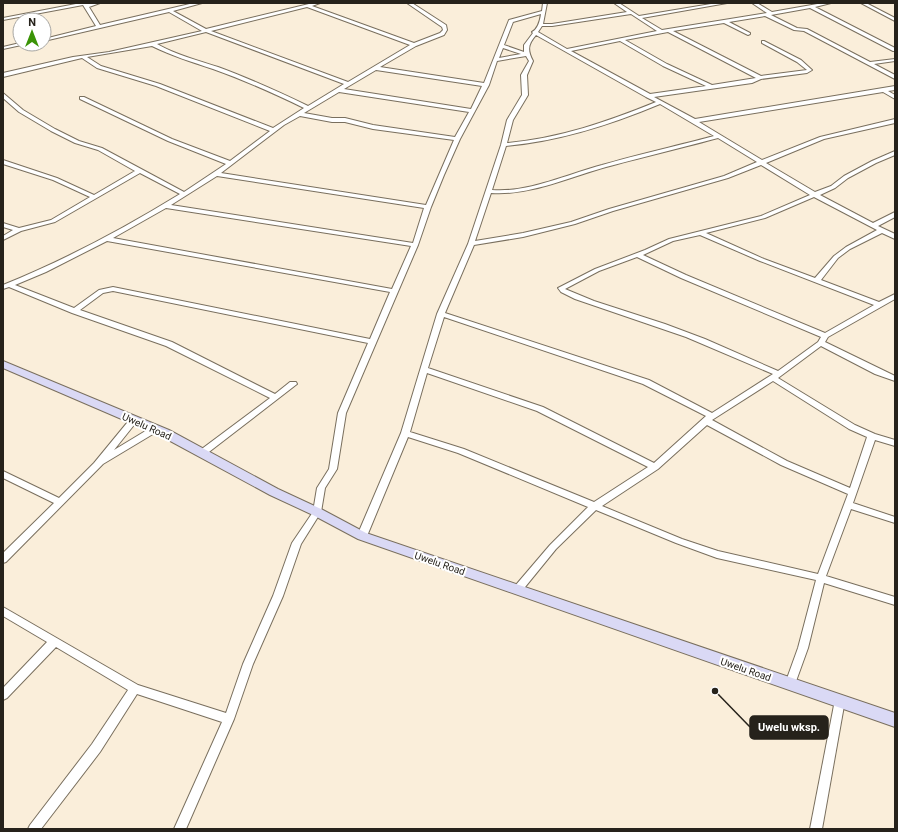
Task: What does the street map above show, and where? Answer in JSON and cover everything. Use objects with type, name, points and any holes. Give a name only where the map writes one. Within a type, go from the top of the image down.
[{"type":"street","points":[[3,19],[84,4],[98,3]]},
{"type":"street","points":[[52,38],[200,3]]},
{"type":"street","points":[[3,75],[83,57],[109,54],[153,44],[204,30],[318,3]]},
{"type":"street","points":[[411,4],[421,3]]},
{"type":"street","points":[[526,55],[526,45],[540,25],[545,3]]},
{"type":"street","points":[[616,3],[661,32]]},
{"type":"street","points":[[638,17],[725,3]]},
{"type":"street","points":[[754,3],[768,14],[796,29],[805,30],[871,63],[895,77]]},
{"type":"street","points":[[567,50],[829,3]]},
{"type":"street","points":[[864,3],[895,20]]},
{"type":"street","points":[[84,4],[98,26]]},
{"type":"street","points":[[6,286],[44,271],[89,249],[165,206],[216,174],[273,130],[308,108],[414,44],[442,34],[445,30],[444,26],[411,4]]},
{"type":"street","points":[[308,6],[414,44]]},
{"type":"street","points":[[811,7],[895,50]]},
{"type":"street","points":[[169,10],[204,30],[348,84]]},
{"type":"street","points":[[180,829],[229,720],[248,664],[278,596],[297,543],[317,512],[321,488],[332,469],[342,413],[415,245],[428,207],[457,139],[486,85],[511,21],[543,12]]},
{"type":"street","points":[[540,25],[552,25],[632,13]]},
{"type":"street","points":[[724,21],[748,34]]},
{"type":"street","points":[[669,31],[760,78]]},
{"type":"street","points":[[534,32],[720,136],[814,194],[895,237]]},
{"type":"street","points":[[621,40],[665,65],[712,87]]},
{"type":"street","points":[[648,96],[752,81],[760,78],[807,72],[810,70],[799,61],[764,42]]},
{"type":"street","points":[[153,44],[180,57],[215,68],[266,88],[308,108]]},
{"type":"street","points":[[362,536],[405,433],[441,314],[471,244],[504,145],[510,120],[525,95],[524,75],[531,61],[526,55],[501,46]]},
{"type":"street","points":[[495,60],[526,55]]},
{"type":"street","points":[[83,57],[99,67],[158,86],[273,130]]},
{"type":"street","points":[[871,63],[895,60]]},
{"type":"street","points":[[374,68],[486,85]]},
{"type":"street","points":[[694,121],[895,88]]},
{"type":"street","points":[[338,90],[473,111]]},
{"type":"street","points":[[884,90],[895,97]]},
{"type":"street","points":[[3,95],[21,111],[53,130],[77,142],[100,149],[184,194]]},
{"type":"street","points":[[82,98],[170,140],[230,163]]},
{"type":"street","points":[[504,145],[532,143],[577,133],[611,122],[660,102]]},
{"type":"street","points":[[299,114],[332,120],[345,120],[373,127],[457,139]]},
{"type":"street","points":[[471,244],[523,235],[574,223],[611,210],[726,176],[764,163],[822,138],[895,121]]},
{"type":"street","points":[[488,191],[505,192],[528,188],[604,166],[720,136]]},
{"type":"street","points":[[895,153],[853,174],[833,187],[763,217],[671,240],[638,255],[597,270],[562,287],[562,290],[590,303],[676,331],[751,361],[852,427],[872,436],[895,443]]},
{"type":"street","points":[[3,162],[55,179],[94,197]]},
{"type":"street","points":[[3,238],[19,230],[53,221],[139,171]]},
{"type":"street","points":[[216,174],[428,207]]},
{"type":"street","points":[[165,206],[415,245]]},
{"type":"street","points":[[873,226],[895,214]]},
{"type":"street","points":[[3,225],[19,230]]},
{"type":"street","points":[[817,280],[836,257],[848,248],[882,230]]},
{"type":"street","points":[[701,233],[762,260],[881,304]]},
{"type":"street","points":[[106,239],[394,291]]},
{"type":"street","points":[[638,255],[712,290],[769,311],[878,372],[895,379]]},
{"type":"street","points":[[6,286],[169,344],[275,397]]},
{"type":"street","points":[[75,311],[101,291],[113,289],[372,342]]},
{"type":"street","points":[[518,588],[553,547],[595,506],[655,467],[710,418],[776,376],[823,340],[895,296]]},
{"type":"street","points":[[441,314],[646,382],[710,418],[784,463],[853,493]]},
{"type":"street","name":"Uwelu Road","points":[[3,364],[155,429],[274,492],[317,512],[362,536],[518,588],[895,720]]},
{"type":"street","points":[[424,369],[540,409],[655,467]]},
{"type":"street","points":[[202,453],[293,384]]},
{"type":"street","points":[[3,559],[97,465],[134,420]]},
{"type":"street","points":[[97,465],[155,429]]},
{"type":"street","points":[[405,433],[461,451],[679,542],[711,552],[821,578],[895,602]]},
{"type":"street","points":[[790,684],[805,641],[821,578],[853,493],[872,436]]},
{"type":"street","points":[[3,474],[60,502]]},
{"type":"street","points":[[848,505],[895,520]]},
{"type":"street","points":[[3,611],[135,689],[229,720]]},
{"type":"street","points":[[3,694],[54,642]]},
{"type":"street","points":[[34,829],[96,748],[135,689]]},
{"type":"street","points":[[816,829],[840,700]]},
{"type":"place","name":"Uwelu wksp.","points":[[715,691]]}]
